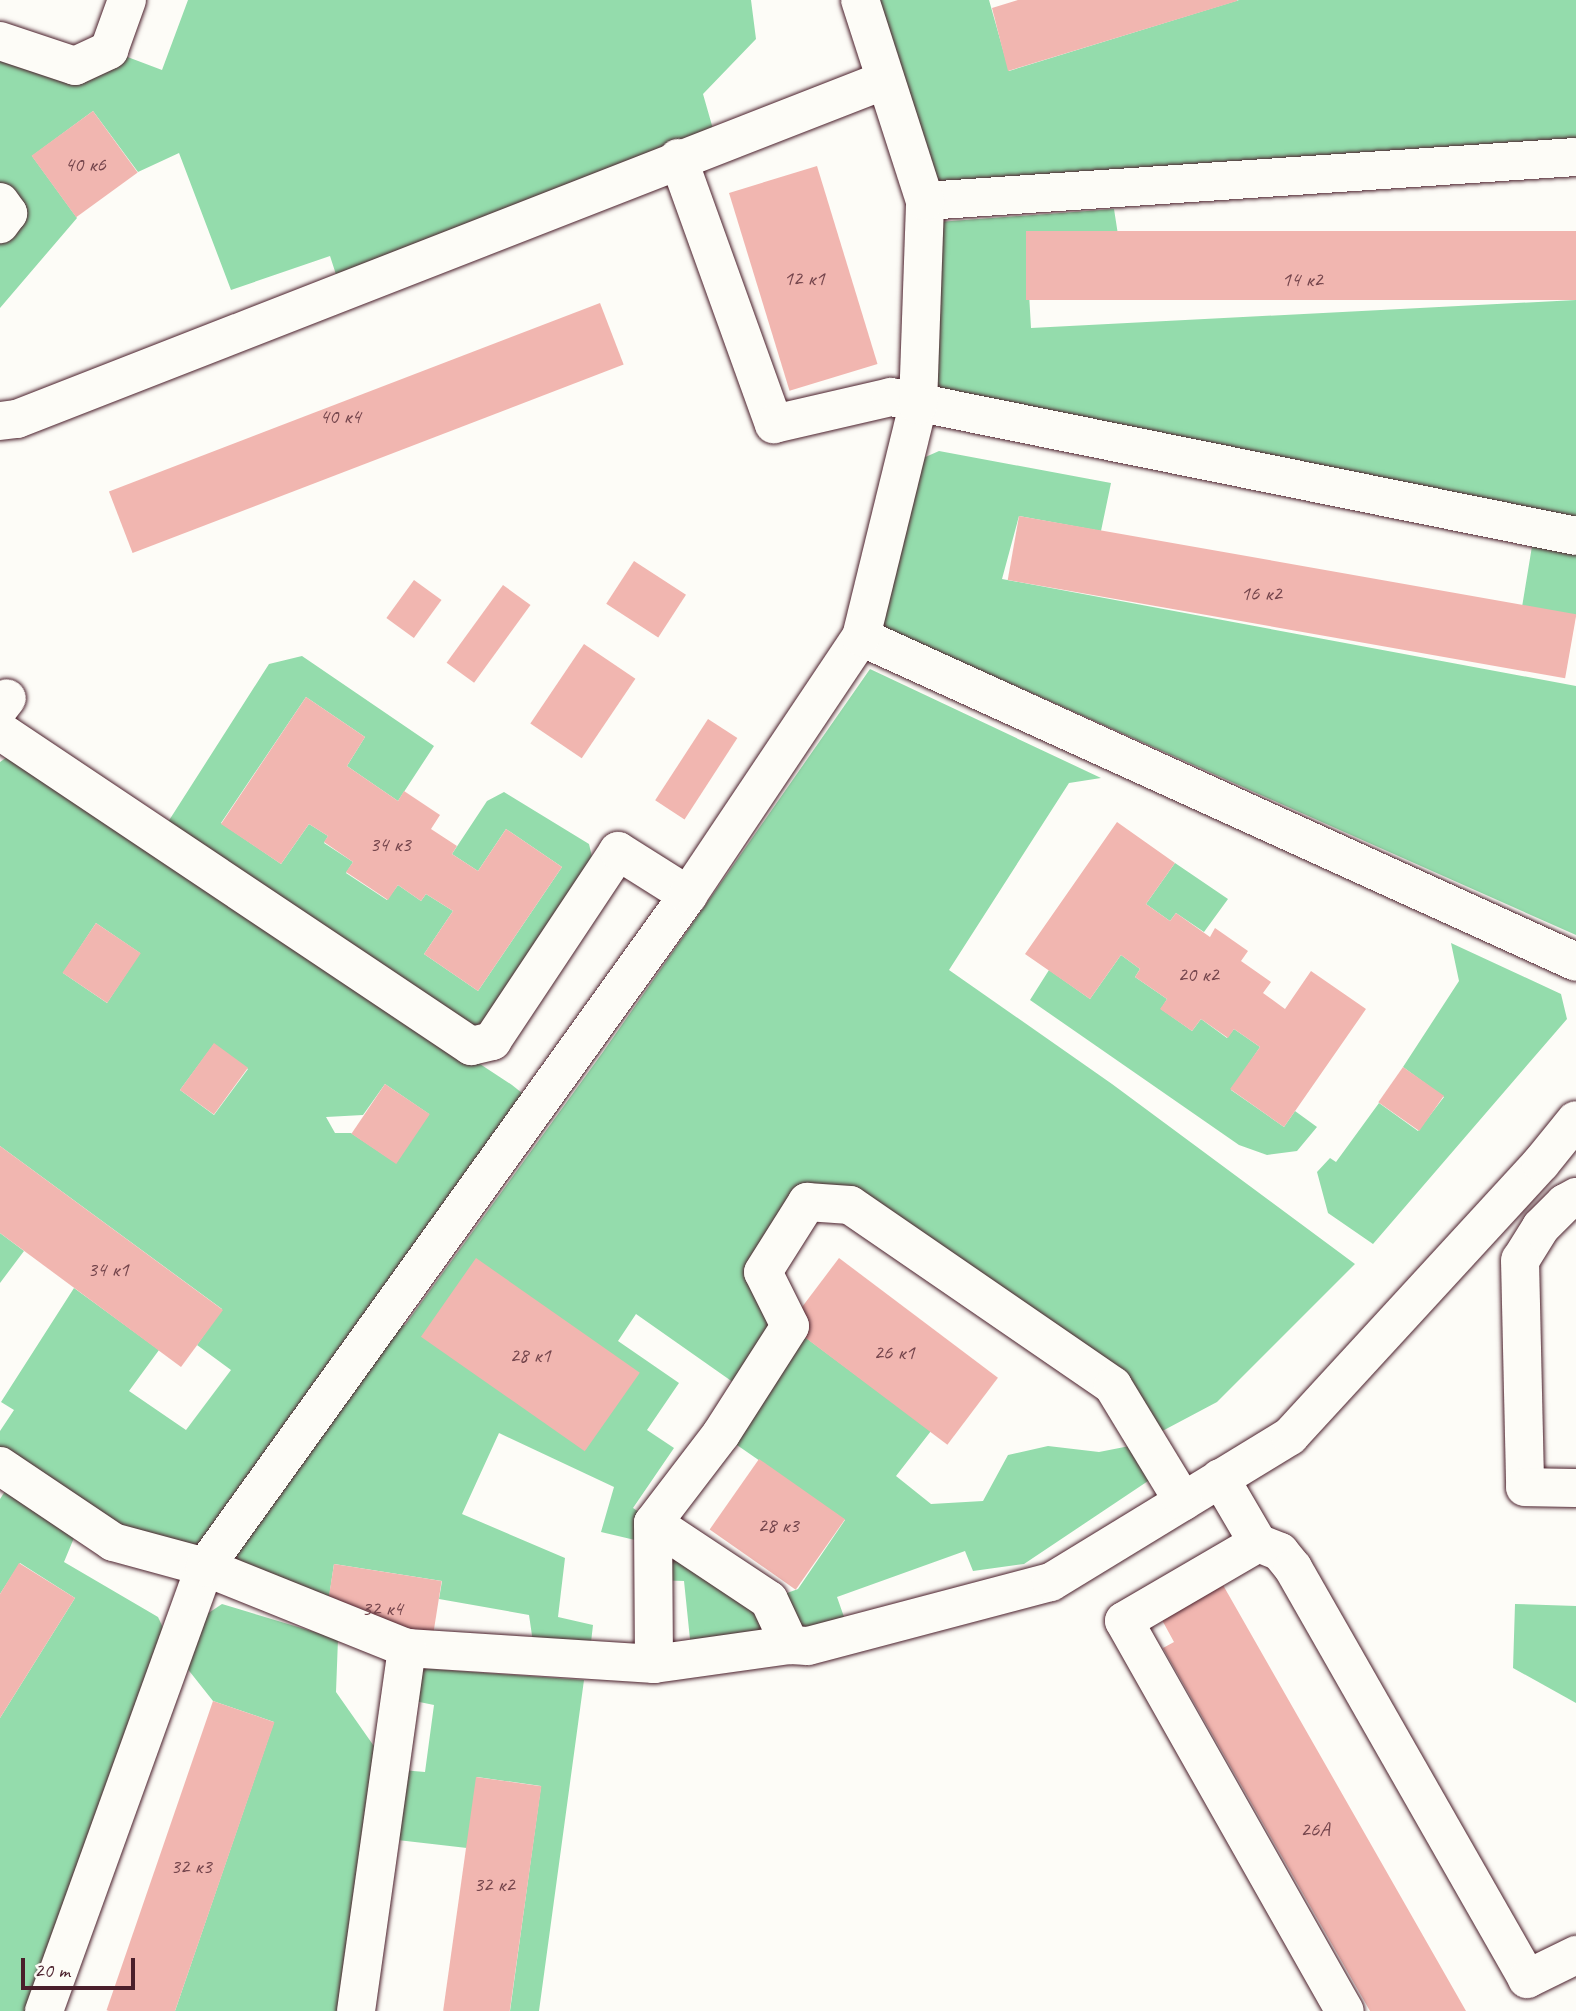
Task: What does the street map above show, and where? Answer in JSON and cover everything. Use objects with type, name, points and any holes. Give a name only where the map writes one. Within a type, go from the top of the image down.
[{"type":"lane","points":[[0,41],[75,66],[109,50],[127,0]]},
{"type":"lane","points":[[44,2011],[205,1567],[688,895],[861,637],[919,405],[925,201],[860,0]]},
{"type":"lane","points":[[0,421],[17,419],[678,158],[885,80]]},
{"type":"lane","points":[[925,201],[1576,157]]},
{"type":"lane","points":[[678,158],[774,424],[891,397],[919,405],[1576,536]]},
{"type":"lane","points":[[0,202],[8,213],[0,224]]},
{"type":"lane","points":[[861,637],[1576,962]]},
{"type":"lane","points":[[2,712],[471,1046],[492,1041],[618,851],[688,895]]},
{"type":"lane","points":[[0,1466],[113,1542],[205,1567],[407,1648],[654,1664],[790,1645],[808,1646],[1051,1582],[1290,1436],[1559,1168],[1576,1120]]},
{"type":"lane","points":[[1576,1197],[1565,1203],[1541,1227],[1520,1261],[1525,1487],[1576,1488]]},
{"type":"lane","points":[[654,1664],[653,1523],[721,1434],[790,1326],[763,1272],[807,1202],[850,1205],[1113,1386],[1183,1501]]},
{"type":"lane","points":[[1220,1478],[1258,1543],[1280,1552],[1293,1568],[1527,1979],[1576,1955]]},
{"type":"lane","points":[[653,1523],[769,1600],[790,1645]]},
{"type":"lane","points":[[1258,1543],[1124,1621],[1345,2011]]},
{"type":"lane","points":[[356,2011],[407,1648]]},
{"type":"green space","points":[[188,0],[751,0],[756,39],[703,94],[717,143],[341,290],[330,256],[231,290],[179,153],[138,172],[93,111],[32,156],[77,218],[0,308],[0,41],[109,50],[162,70]]},
{"type":"green space","points":[[860,0],[989,0],[1009,71],[1239,0],[1576,0],[1576,157],[925,201]]},
{"type":"green space","points":[[1114,209],[1121,254],[1027,259],[1031,328],[1576,300],[1576,617],[1522,607],[1535,528],[919,405],[925,223]]},
{"type":"green space","points":[[939,451],[1111,483],[1101,531],[1019,516],[1002,579],[1576,686],[1576,935],[865,619],[903,467]]},
{"type":"green space","points":[[302,656],[434,746],[398,801],[347,766],[365,737],[306,697],[221,823],[281,864],[309,824],[328,836],[324,843],[353,862],[346,873],[387,900],[398,885],[421,901],[426,894],[453,911],[424,954],[478,991],[562,867],[506,829],[478,871],[452,854],[487,801],[504,792],[589,844],[594,865],[489,1020],[466,1030],[168,822],[269,664]]},
{"type":"green space","points":[[870,669],[1101,778],[1069,783],[949,970],[1112,1084],[1355,1264],[1217,1402],[1151,1437],[1119,1381],[799,1194],[763,1273],[790,1326],[931,1431],[896,1476],[931,1504],[983,1501],[1008,1455],[1048,1446],[1099,1452],[1145,1443],[1163,1471],[1024,1564],[973,1571],[965,1551],[837,1597],[850,1634],[692,1659],[684,1581],[653,1580],[652,1544],[601,1532],[614,1487],[499,1433],[462,1514],[565,1558],[558,1617],[593,1625],[589,1660],[535,1656],[529,1615],[439,1599],[442,1581],[334,1564],[326,1618],[81,1521],[64,1562],[158,1617],[174,1651],[180,1632],[222,1604],[338,1639],[336,1692],[390,1769],[425,1772],[434,1705],[400,1698],[404,1667],[584,1680],[539,2011],[510,2011],[541,1786],[477,1777],[467,1848],[380,1838],[356,2011],[175,2011],[274,1722],[213,1701],[175,1653],[44,2011],[0,2011],[0,1718],[75,1598],[20,1563],[0,1594],[0,1499],[15,1476],[0,1466],[0,1431],[14,1410],[1,1402],[74,1288],[159,1350],[129,1391],[186,1430],[231,1370],[197,1345],[222,1309],[0,1146],[0,762],[10,755],[512,1085],[537,1105],[380,1323],[405,1325],[603,1052]],"holes":[[[96,923],[140,953],[107,1003],[63,973]],[[214,1044],[248,1069],[214,1115],[180,1090]],[[385,1084],[429,1114],[396,1163],[351,1133],[335,1133],[326,1117],[363,1115]],[[636,1314],[747,1392],[721,1434],[845,1520],[798,1589],[768,1600],[633,1508],[674,1448],[647,1430],[679,1383],[618,1341]]]},
{"type":"green space","points":[[1175,863],[1228,899],[1204,932],[1176,913],[1170,921],[1146,904]]},
{"type":"green space","points":[[1451,943],[1561,994],[1567,1019],[1373,1244],[1328,1213],[1317,1172],[1330,1158],[1336,1162],[1379,1103],[1418,1131],[1444,1097],[1403,1067],[1459,981]]},
{"type":"green space","points":[[1121,955],[1140,969],[1135,977],[1167,999],[1161,1009],[1192,1031],[1201,1019],[1227,1038],[1234,1029],[1260,1047],[1231,1090],[1284,1127],[1295,1111],[1317,1127],[1297,1151],[1267,1155],[1239,1145],[1030,1000],[1049,970],[1090,999]]},
{"type":"green space","points":[[0,1233],[24,1251],[0,1283]]},
{"type":"green space","points":[[1515,1604],[1576,1606],[1576,1703],[1513,1668]]},
{"type":"building","points":[[1018,0],[1237,1],[1008,71],[992,8]]},
{"type":"building","points":[[93,111],[138,172],[76,217],[32,156]]},
{"type":"building","points":[[817,166],[878,364],[790,391],[729,193]]},
{"type":"building","points":[[1026,231],[1576,231],[1576,300],[1026,300]]},
{"type":"building","points":[[600,303],[624,365],[133,553],[109,492]]},
{"type":"building","points":[[1019,516],[1576,614],[1565,678],[1008,580]]},
{"type":"building","points":[[634,561],[686,595],[658,638],[606,604]]},
{"type":"building","points":[[414,580],[442,600],[414,638],[386,618]]},
{"type":"building","points":[[503,585],[531,605],[474,683],[447,663]]},
{"type":"building","points":[[584,644],[635,679],[582,758],[530,724]]},
{"type":"building","points":[[306,697],[365,737],[347,766],[398,801],[404,791],[440,815],[431,829],[457,846],[452,854],[478,871],[506,829],[562,867],[478,991],[424,954],[453,911],[426,894],[421,901],[398,885],[388,900],[346,872],[353,862],[324,842],[328,836],[309,824],[281,864],[221,824]]},
{"type":"building","points":[[708,719],[737,738],[685,819],[655,800]]},
{"type":"building","points":[[1117,822],[1175,863],[1146,904],[1170,921],[1176,913],[1210,937],[1215,928],[1248,951],[1241,961],[1271,982],[1263,993],[1285,1009],[1311,971],[1366,1009],[1284,1127],[1230,1089],[1260,1047],[1234,1029],[1228,1038],[1201,1019],[1192,1031],[1160,1009],[1167,999],[1135,977],[1140,969],[1121,955],[1090,999],[1025,954]]},
{"type":"building","points":[[96,923],[141,953],[107,1003],[62,973]]},
{"type":"building","points":[[214,1043],[248,1068],[214,1115],[180,1090]]},
{"type":"building","points":[[1403,1067],[1444,1096],[1419,1131],[1378,1102]]},
{"type":"building","points":[[385,1084],[430,1114],[396,1164],[351,1134]]},
{"type":"building","points":[[0,1146],[223,1310],[181,1367],[0,1233]]},
{"type":"building","points":[[476,1258],[640,1373],[585,1451],[421,1337]]},
{"type":"building","points":[[839,1258],[998,1378],[947,1445],[788,1325]]},
{"type":"building","points":[[759,1459],[845,1519],[796,1590],[710,1529]]},
{"type":"building","points":[[19,1563],[75,1598],[0,1718],[0,1594]]},
{"type":"building","points":[[334,1564],[442,1581],[433,1635],[325,1618]]},
{"type":"building","points":[[1223,1585],[1466,2011],[1370,2011],[1163,1648],[1174,1642],[1162,1620]]},
{"type":"building","points":[[213,1701],[274,1722],[175,2011],[107,2010]]},
{"type":"building","points":[[476,1777],[541,1786],[510,2011],[443,2011]]}]
